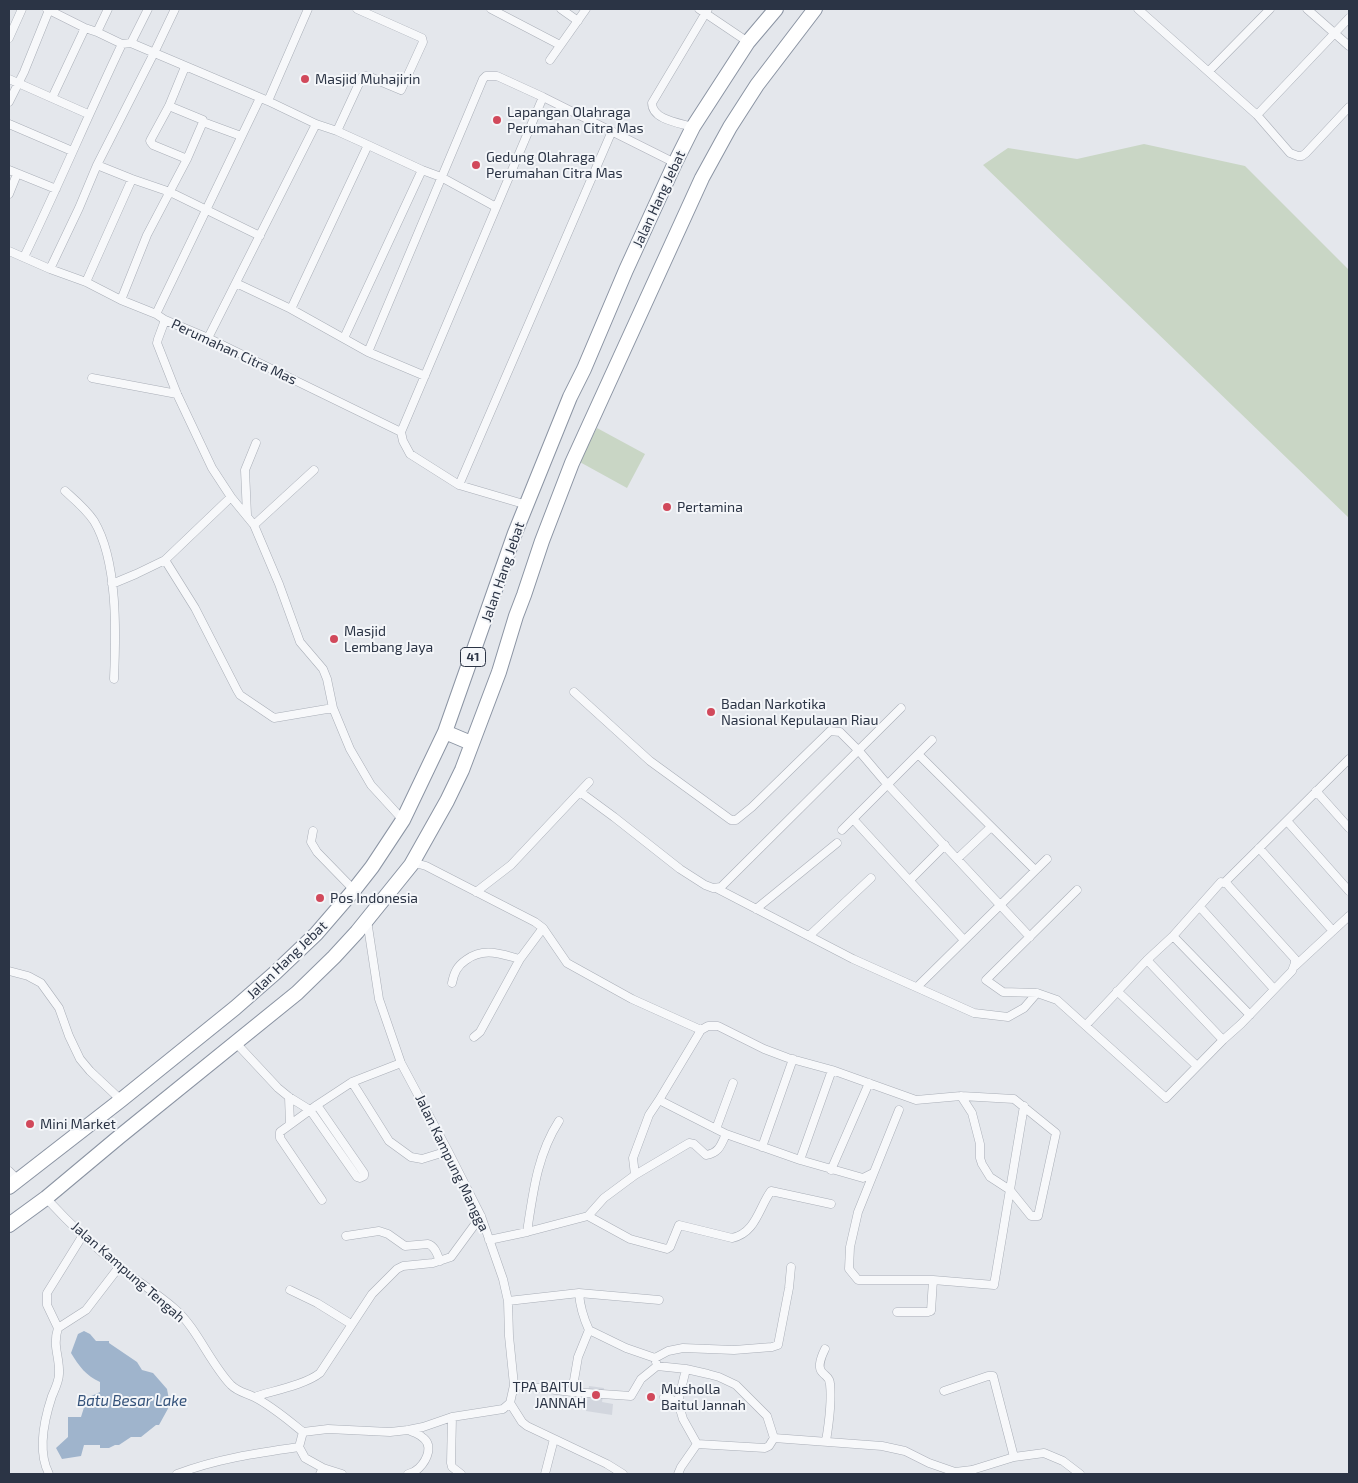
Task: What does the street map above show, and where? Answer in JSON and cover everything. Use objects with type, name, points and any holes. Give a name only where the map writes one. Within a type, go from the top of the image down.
[{"type":"highway","name":"Jalan Hang Jebat","points":[[12,1180],[121,1100],[235,1008],[275,973],[316,934],[354,890],[403,820],[446,732],[515,533],[570,397],[675,163],[693,127],[748,42],[776,9]]},
{"type":"highway","points":[[9,1225],[46,1198],[298,993],[367,920],[411,865],[462,770],[499,672],[516,616],[572,463],[702,178],[730,127],[757,85],[815,9]]},
{"type":"highway","points":[[446,732],[472,743]]},
{"type":"street","points":[[9,38],[22,9]]},
{"type":"street","points":[[9,102],[24,72],[48,9],[61,12],[85,28],[122,44],[131,43],[264,99],[316,124],[368,144],[441,177],[496,207]]},
{"type":"street","points":[[97,32],[108,9]]},
{"type":"street","points":[[131,43],[148,9]]},
{"type":"street","points":[[50,269],[97,165],[175,9]]},
{"type":"street","points":[[156,314],[241,136],[264,99],[308,9]]},
{"type":"street","points":[[337,131],[362,77],[370,77],[401,90],[423,42],[422,38],[357,9]]},
{"type":"street","points":[[491,9],[560,46]]},
{"type":"street","points":[[561,9],[578,21]]},
{"type":"street","points":[[550,60],[586,9]]},
{"type":"street","points":[[1138,9],[1257,115],[1290,153],[1302,156],[1349,107]]},
{"type":"street","points":[[1209,71],[1270,9]]},
{"type":"street","points":[[1307,9],[1349,46]]},
{"type":"street","points":[[693,127],[660,117],[652,106],[704,10],[748,42]]},
{"type":"street","points":[[1257,115],[1349,18]]},
{"type":"street","points":[[52,98],[85,28]]},
{"type":"street","points":[[24,257],[88,114],[122,44]]},
{"type":"street","points":[[185,66],[169,106],[150,141],[187,159]]},
{"type":"street","points":[[368,352],[441,177],[483,79],[486,76],[497,76],[544,97],[675,163]]},
{"type":"street","points":[[9,79],[88,114]]},
{"type":"street","points":[[527,505],[459,485],[410,454],[403,442],[401,432],[544,97]]},
{"type":"street","points":[[169,106],[203,120],[203,122],[241,136]]},
{"type":"street","points":[[120,300],[147,235],[187,159],[203,122]]},
{"type":"street","points":[[9,124],[72,151]]},
{"type":"street","points":[[208,338],[316,124]]},
{"type":"street","points":[[459,485],[612,131]]},
{"type":"street","points":[[291,309],[368,144]]},
{"type":"street","points":[[97,165],[170,192],[260,236]]},
{"type":"street","points":[[9,170],[56,189]]},
{"type":"street","points":[[344,338],[422,170]]},
{"type":"street","points":[[9,194],[17,174]]},
{"type":"street","points":[[86,282],[132,179]]},
{"type":"street","name":"Perumahan Citra Mas","points":[[9,251],[86,282],[120,300],[208,338],[401,432]]},
{"type":"street","points":[[236,283],[291,309],[368,352],[425,376]]},
{"type":"street","points":[[165,320],[157,344],[177,394],[212,468],[231,497],[254,525],[280,584],[300,642],[320,664],[327,679],[333,708],[350,749],[370,785],[403,820]]},
{"type":"street","points":[[92,378],[177,394]]},
{"type":"street","points":[[246,515],[245,470],[256,443]]},
{"type":"street","points":[[254,525],[314,470]]},
{"type":"street","points":[[65,491],[85,509],[94,521],[104,544],[112,584],[115,649],[114,679]]},
{"type":"street","points":[[112,584],[164,560],[231,497]]},
{"type":"street","points":[[164,560],[195,608],[240,695],[271,717],[276,718],[333,708]]},
{"type":"street","points":[[574,692],[650,761],[731,820],[736,820],[752,807],[830,731],[840,732],[1030,937]]},
{"type":"street","points":[[716,888],[721,887],[901,708]]},
{"type":"street","points":[[842,830],[932,740]]},
{"type":"street","points":[[918,754],[1035,870]]},
{"type":"street","points":[[1086,1025],[1147,960],[1173,936],[1219,884],[1224,883],[1349,759]]},
{"type":"street","points":[[476,892],[511,865],[589,782]]},
{"type":"street","points":[[580,792],[680,869],[705,885],[716,888],[853,959],[974,1013],[1008,1017],[1024,1008],[1037,994]]},
{"type":"street","points":[[1316,792],[1349,828]]},
{"type":"street","points":[[853,819],[964,940]]},
{"type":"street","points":[[1287,821],[1349,891]]},
{"type":"street","points":[[958,859],[991,827]]},
{"type":"street","points":[[313,831],[311,842],[316,852],[354,890]]},
{"type":"street","points":[[756,909],[837,842]]},
{"type":"street","points":[[910,880],[945,845]]},
{"type":"street","points":[[1259,848],[1333,931]]},
{"type":"street","points":[[917,987],[1047,859]]},
{"type":"street","points":[[411,865],[419,864],[426,866],[535,922],[543,928],[567,963],[632,999],[701,1030]]},
{"type":"street","points":[[808,936],[871,878]]},
{"type":"street","points":[[1224,883],[1294,959],[1294,966]]},
{"type":"street","points":[[1077,890],[986,980],[1003,992],[1037,994],[1057,1000],[1166,1098],[1250,1015],[1292,971],[1294,966],[1349,916]]},
{"type":"street","points":[[1200,907],[1274,989]]},
{"type":"street","name":"Jalan Kampung Mangga","points":[[367,920],[379,999],[401,1063],[481,1216],[503,1279],[508,1301],[514,1385],[510,1403]]},
{"type":"street","points":[[474,1037],[480,1032],[520,959],[543,928]]},
{"type":"street","points":[[1173,936],[1250,1015]]},
{"type":"street","points":[[452,983],[454,972],[461,964],[482,952],[520,959]]},
{"type":"street","points":[[1147,960],[1223,1040]]},
{"type":"street","points":[[9,971],[28,976],[41,983],[59,1008],[80,1059],[121,1100]]},
{"type":"street","points":[[1117,991],[1197,1066]]},
{"type":"street","points":[[635,1175],[633,1158],[649,1115],[701,1030],[708,1026],[718,1026],[764,1049],[832,1070],[916,1100],[961,1096],[1014,1099],[1056,1133],[1038,1216],[1031,1216],[1010,1190],[990,1177],[980,1158],[980,1144],[972,1113],[961,1096]]},
{"type":"street","points":[[236,1043],[267,1078],[289,1097],[310,1110],[357,1177],[364,1176],[364,1173],[316,1105]]},
{"type":"street","points":[[762,1147],[794,1059]]},
{"type":"street","points":[[322,1200],[280,1136],[281,1131],[316,1105],[352,1082],[401,1063]]},
{"type":"street","points":[[800,1160],[832,1070]]},
{"type":"street","points":[[352,1082],[389,1141],[411,1157],[422,1159],[448,1151]]},
{"type":"street","points":[[831,1170],[870,1083]]},
{"type":"street","points":[[716,1129],[733,1084]]},
{"type":"street","points":[[289,1097],[290,1124]]},
{"type":"street","points":[[659,1100],[726,1134],[762,1147],[831,1170],[863,1178],[873,1174]]},
{"type":"street","points":[[899,1110],[858,1212],[850,1247],[849,1269],[858,1280],[933,1280],[995,1285],[1024,1106]]},
{"type":"street","points":[[527,1232],[541,1156],[559,1121]]},
{"type":"street","points":[[489,1240],[588,1216],[604,1198],[635,1175],[688,1143],[694,1144],[706,1155],[713,1154],[720,1149],[726,1134]]},
{"type":"street","points":[[588,1216],[630,1239],[668,1248],[679,1225],[732,1238],[738,1237],[756,1220],[771,1191],[831,1204]]},
{"type":"street","name":"Jalan Kampung Tengah","points":[[46,1198],[119,1267],[176,1310],[189,1325],[220,1372],[232,1386],[278,1412],[303,1432]]},
{"type":"street","points":[[254,1397],[306,1381],[320,1373],[372,1294],[397,1269],[403,1266],[440,1261],[451,1257],[481,1216]]},
{"type":"street","points":[[346,1236],[379,1231],[388,1234],[405,1246],[432,1245],[440,1261]]},
{"type":"street","points":[[49,1474],[43,1461],[43,1446],[46,1420],[59,1374],[55,1346],[58,1328],[47,1305],[47,1293],[83,1234]]},
{"type":"street","points":[[58,1328],[86,1310],[119,1267]]},
{"type":"street","points":[[514,1385],[572,1392],[631,1396],[641,1379],[668,1352],[683,1348],[772,1348],[778,1345],[791,1267]]},
{"type":"street","points":[[897,1312],[931,1311],[933,1280]]},
{"type":"street","points":[[290,1290],[317,1303],[351,1324]]},
{"type":"street","points":[[508,1301],[579,1293],[659,1300]]},
{"type":"street","points":[[579,1293],[582,1315],[589,1330],[656,1362],[719,1377],[736,1386],[767,1416],[774,1438],[769,1446],[764,1448],[697,1444]]},
{"type":"street","points":[[572,1392],[578,1357],[589,1330]]},
{"type":"street","points":[[825,1349],[821,1356],[820,1367],[821,1372],[827,1376],[830,1384],[830,1416],[826,1441]]},
{"type":"street","points":[[686,1369],[678,1402],[683,1419],[697,1444]]},
{"type":"street","points":[[944,1390],[993,1376],[1014,1457]]},
{"type":"street","points":[[664,1397],[678,1402]]},
{"type":"street","points":[[298,1447],[303,1432],[328,1429],[390,1432],[408,1430],[452,1417],[503,1409],[510,1403],[522,1422],[607,1464],[623,1474]]},
{"type":"street","points":[[452,1417],[451,1463],[452,1467],[461,1474]]},
{"type":"street","points":[[408,1430],[424,1437],[429,1447],[426,1458],[420,1468],[408,1474]]},
{"type":"street","points":[[774,1438],[882,1446],[901,1450],[955,1472],[972,1470],[1014,1457],[1044,1453],[1063,1461],[1080,1474]]},
{"type":"street","points":[[545,1474],[554,1439]]},
{"type":"street","points":[[678,1474],[697,1444]]},
{"type":"street","points":[[298,1447],[305,1458],[322,1471],[342,1474]]},
{"type":"street","points":[[177,1474],[213,1462],[248,1454],[298,1447]]},
{"type":"shaded area","name":"TPA BAITUL JANNAH","points":[[589,1386],[604,1388],[602,1402],[613,1404],[612,1415],[586,1411]]},
{"type":"green space","points":[[1144,144],[1245,166],[1349,270],[1349,518],[983,165],[1008,148],[1077,159]]},
{"type":"green space","points":[[597,428],[645,454],[627,488],[578,461]]},
{"type":"water","name":"Batu Besar Lake","points":[[84,1331],[90,1334],[96,1341],[109,1341],[109,1343],[137,1362],[142,1370],[153,1373],[167,1389],[170,1405],[159,1425],[156,1425],[141,1437],[131,1437],[119,1445],[109,1448],[100,1448],[100,1445],[84,1445],[81,1456],[62,1459],[56,1448],[68,1437],[68,1417],[81,1417],[87,1398],[100,1392],[100,1382],[83,1370],[71,1353],[78,1334]]},
{"type":"place","name":"Masjid Muhajirin","points":[[305,79]]},
{"type":"place","name":"Lapangan Olahraga Perumahan Citra Mas","points":[[497,120]]},
{"type":"place","name":"Gedung Olahraga Perumahan Citra Mas","points":[[476,165]]},
{"type":"place","name":"Pertamina","points":[[667,507]]},
{"type":"place","name":"Masjid Lembang Jaya","points":[[334,639]]},
{"type":"place","name":"Badan Narkotika Nasional Kepulauan Riau","points":[[711,712]]},
{"type":"place","name":"Pos Indonesia","points":[[320,898]]},
{"type":"place","name":"Mini Market","points":[[30,1124]]},
{"type":"place","name":"TPA BAITUL JANNAH","points":[[596,1395]]},
{"type":"place","name":"Musholla Baitul Jannah","points":[[651,1397]]}]
